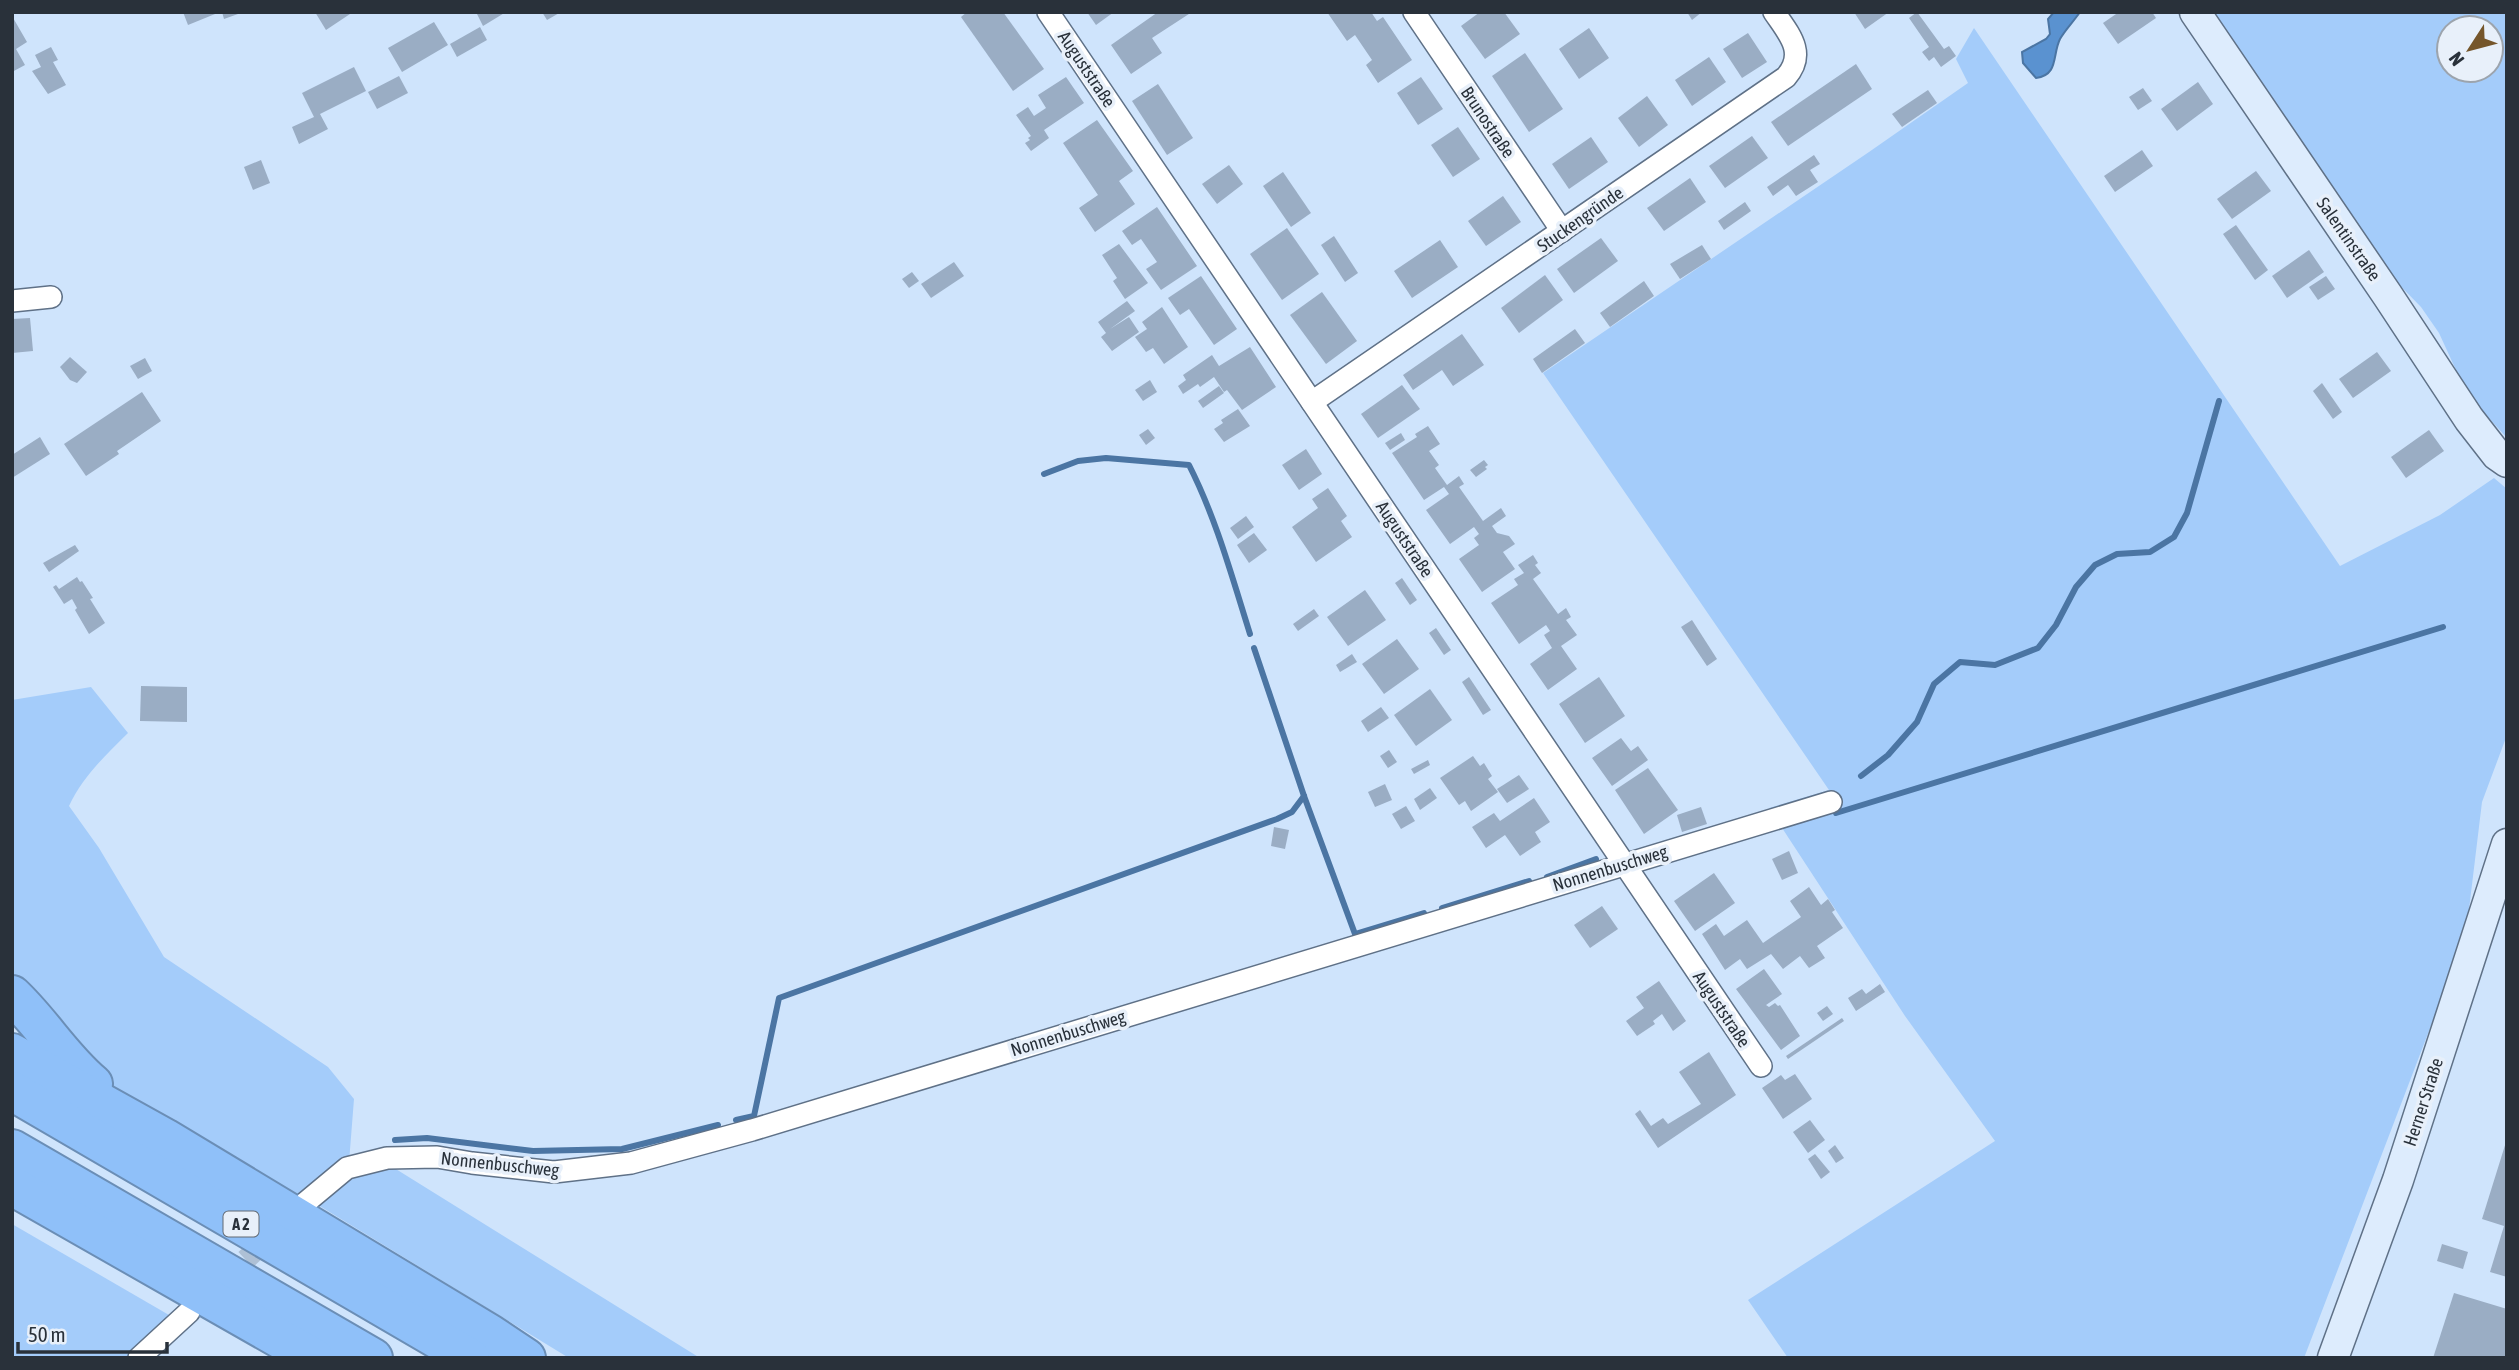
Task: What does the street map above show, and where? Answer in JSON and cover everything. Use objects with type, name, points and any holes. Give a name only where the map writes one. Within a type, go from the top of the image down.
[{"type":"highway","points":[[12,995],[30,1012],[50,1041],[82,1074],[165,1138]]},
{"type":"highway","points":[[12,1053],[165,1138],[526,1358]]},
{"type":"highway","name":"A 2","points":[[12,1091],[470,1358]]},
{"type":"highway","points":[[12,1149],[373,1358]]},
{"type":"highway","points":[[12,1186],[314,1358]]},
{"type":"highway","points":[[12,1194],[49,1208]]},
{"type":"street","name":"Auguststraße","points":[[1048,12],[1760,1066]]},
{"type":"street","name":"Brunostraße","points":[[1413,12],[1562,231]]},
{"type":"street","name":"Stuckengründe","points":[[1312,402],[1786,77],[1795,67],[1796,55],[1792,39],[1774,12]]},
{"type":"street","name":"Salentinstraße","points":[[2195,12],[2469,419],[2497,455],[2507,462]]},
{"type":"street","points":[[12,301],[51,297]]},
{"type":"street","name":"Nonnenbuschweg","points":[[305,1203],[347,1168],[387,1158],[436,1157],[554,1172],[644,1160],[752,1130],[1831,802]]},
{"type":"street","name":"Herner Straße","points":[[2333,1358],[2398,1180],[2507,844]]},
{"type":"street","points":[[139,1358],[189,1312]]},
{"type":"shaded area","points":[[2054,12],[2080,12],[2060,39],[2052,69],[2036,78],[2023,63],[2022,52],[2050,34],[2048,19]]},
{"type":"shaded area","points":[[2204,12],[2507,12],[2507,438],[2467,394],[2439,333],[2421,307],[2377,262]]},
{"type":"shaded area","points":[[1974,28],[2340,566],[2440,515],[2494,478],[2507,489],[2507,735],[2482,802],[2466,934],[2304,1358],[1788,1358],[1748,1300],[1995,1141],[1905,1016],[1769,808],[1829,790],[1543,373],[1968,83],[1956,59]]},
{"type":"shaded area","points":[[91,687],[128,733],[88,776],[69,806],[99,848],[164,957],[328,1067],[354,1099],[348,1175],[391,1166],[700,1358],[569,1358],[318,1205],[268,1182],[131,1101],[92,1070],[12,978],[12,700]]},
{"type":"shaded area","points":[[12,1224],[188,1326],[153,1358],[12,1358]]},
{"type":"building","points":[[183,12],[220,12],[188,25]]},
{"type":"building","points":[[222,12],[237,12],[238,14],[224,19]]},
{"type":"building","points":[[315,12],[349,12],[350,14],[326,30]]},
{"type":"building","points":[[476,12],[506,12],[483,26]]},
{"type":"building","points":[[542,12],[561,12],[547,20]]},
{"type":"building","points":[[967,12],[1003,12],[1044,69],[1013,91],[961,17]]},
{"type":"building","points":[[1087,12],[1114,12],[1096,25]]},
{"type":"building","points":[[1158,12],[1192,12],[1152,38],[1162,53],[1131,74],[1111,45]]},
{"type":"building","points":[[1327,12],[1371,12],[1377,21],[1383,17],[1412,60],[1378,83],[1366,65],[1372,60],[1355,35],[1347,41]]},
{"type":"building","points":[[1480,12],[1504,12],[1520,34],[1485,59],[1461,26]]},
{"type":"building","points":[[1687,12],[1702,12],[1692,20]]},
{"type":"building","points":[[1854,12],[1889,12],[1865,29]]},
{"type":"building","points":[[1917,12],[1944,49],[1949,46],[1956,56],[1941,67],[1934,57],[1929,61],[1922,52],[1929,47],[1909,18]]},
{"type":"building","points":[[2119,12],[2152,12],[2156,18],[2118,44],[2103,23]]},
{"type":"building","points":[[12,16],[27,42],[16,49],[25,65],[12,72]]},
{"type":"building","points":[[434,22],[448,45],[402,72],[388,48]]},
{"type":"building","points":[[480,27],[487,40],[457,57],[450,44]]},
{"type":"building","points":[[1589,28],[1609,58],[1579,79],[1559,49]]},
{"type":"building","points":[[1748,33],[1767,62],[1742,78],[1723,49]]},
{"type":"building","points":[[51,47],[58,60],[53,62],[66,85],[48,94],[32,71],[41,67],[35,55]]},
{"type":"building","points":[[1525,53],[1563,109],[1529,132],[1492,76]]},
{"type":"building","points":[[1709,57],[1726,82],[1692,106],[1675,80]]},
{"type":"building","points":[[1856,64],[1872,89],[1788,146],[1771,122]]},
{"type":"building","points":[[354,67],[366,91],[320,114],[328,129],[299,144],[292,127],[314,117],[302,93]]},
{"type":"building","points":[[399,76],[408,93],[377,109],[368,92]]},
{"type":"building","points":[[1066,77],[1084,103],[1044,130],[1049,138],[1031,151],[1025,143],[1031,136],[1016,115],[1028,107],[1034,116],[1046,108],[1038,95]]},
{"type":"building","points":[[1421,77],[1443,109],[1418,125],[1397,93]]},
{"type":"building","points":[[2198,82],[2213,104],[2177,131],[2161,109]]},
{"type":"building","points":[[1158,84],[1193,138],[1167,155],[1132,101]]},
{"type":"building","points":[[2143,88],[2152,101],[2138,110],[2129,97]]},
{"type":"building","points":[[1928,90],[1937,103],[1902,127],[1892,114]]},
{"type":"building","points":[[1647,96],[1668,125],[1639,147],[1618,118]]},
{"type":"building","points":[[1097,120],[1133,171],[1119,181],[1135,204],[1095,232],[1079,208],[1098,195],[1063,143]]},
{"type":"building","points":[[1458,127],[1480,159],[1453,177],[1431,145]]},
{"type":"building","points":[[1752,136],[1768,158],[1725,188],[1709,166]]},
{"type":"building","points":[[1591,137],[1608,162],[1569,189],[1552,164]]},
{"type":"building","points":[[2142,150],[2153,166],[2115,192],[2104,176]]},
{"type":"building","points":[[1814,155],[1820,164],[1810,170],[1818,182],[1796,196],[1788,185],[1773,196],[1767,187]]},
{"type":"building","points":[[261,160],[270,183],[253,190],[244,167]]},
{"type":"building","points":[[1229,165],[1243,184],[1217,204],[1202,184]]},
{"type":"building","points":[[2256,171],[2271,191],[2232,219],[2217,199]]},
{"type":"building","points":[[1283,172],[1311,213],[1291,227],[1263,186]]},
{"type":"building","points":[[1690,178],[1706,202],[1664,231],[1647,208]]},
{"type":"building","points":[[1503,196],[1521,222],[1486,246],[1468,221]]},
{"type":"building","points":[[1745,202],[1751,211],[1724,230],[1718,221]]},
{"type":"building","points":[[1157,207],[1197,266],[1161,290],[1146,269],[1157,262],[1141,239],[1132,245],[1122,231]]},
{"type":"building","points":[[2236,225],[2268,270],[2255,280],[2223,234]]},
{"type":"building","points":[[1287,228],[1319,274],[1282,300],[1250,254]]},
{"type":"building","points":[[1334,236],[1358,273],[1345,282],[1321,245]]},
{"type":"building","points":[[1601,238],[1618,261],[1574,293],[1557,269]]},
{"type":"building","points":[[1440,240],[1458,267],[1412,298],[1394,271]]},
{"type":"building","points":[[1119,244],[1148,283],[1125,299],[1113,281],[1117,278],[1102,255]]},
{"type":"building","points":[[1702,245],[1711,259],[1680,279],[1670,264]]},
{"type":"building","points":[[2309,250],[2324,272],[2287,298],[2272,276]]},
{"type":"building","points":[[954,262],[964,276],[931,298],[921,284]]},
{"type":"building","points":[[912,272],[919,281],[909,288],[902,279]]},
{"type":"building","points":[[1545,275],[1563,300],[1519,333],[1501,308]]},
{"type":"building","points":[[1201,276],[1237,329],[1214,345],[1189,309],[1180,315],[1168,298]]},
{"type":"building","points":[[2326,276],[2335,289],[2318,300],[2309,287]]},
{"type":"building","points":[[1644,281],[1654,296],[1610,327],[1600,313]]},
{"type":"building","points":[[1322,292],[1357,341],[1326,364],[1290,315]]},
{"type":"building","points":[[1127,301],[1135,311],[1110,329],[1129,317],[1139,332],[1112,351],[1101,337],[1106,333],[1098,322]]},
{"type":"building","points":[[1162,307],[1188,347],[1164,364],[1153,348],[1146,352],[1135,337],[1147,329],[1142,322]]},
{"type":"building","points":[[30,318],[33,351],[12,353],[12,319]]},
{"type":"building","points":[[1575,329],[1585,343],[1542,373],[1533,359]]},
{"type":"building","points":[[1462,334],[1484,365],[1453,386],[1442,370],[1413,390],[1403,375]]},
{"type":"building","points":[[1250,347],[1276,387],[1242,410],[1214,377],[1183,394],[1178,386],[1186,380],[1183,375],[1212,355],[1219,366]]},
{"type":"building","points":[[2377,352],[2391,371],[2353,398],[2339,379]]},
{"type":"building","points":[[70,357],[87,372],[77,383],[70,380],[60,367]]},
{"type":"building","points":[[145,358],[152,371],[138,379],[130,366]]},
{"type":"building","points":[[1150,380],[1157,392],[1143,401],[1135,390]]},
{"type":"building","points":[[2322,383],[2342,412],[2333,419],[2313,391]]},
{"type":"building","points":[[1402,385],[1420,409],[1378,438],[1361,414]]},
{"type":"building","points":[[1219,386],[1224,393],[1203,408],[1198,401]]},
{"type":"building","points":[[142,392],[161,421],[86,476],[64,444]]},
{"type":"building","points":[[1238,409],[1250,426],[1224,442],[1214,429],[1223,423],[1221,420]]},
{"type":"building","points":[[1428,426],[1440,444],[1429,451],[1439,465],[1435,468],[1447,485],[1459,476],[1464,484],[1459,487],[1483,521],[1501,508],[1506,516],[1492,526],[1497,533],[1509,536],[1515,544],[1503,552],[1515,569],[1482,592],[1459,559],[1479,545],[1474,538],[1479,534],[1474,527],[1450,544],[1426,510],[1449,494],[1444,487],[1424,500],[1392,453],[1417,437],[1415,434]]},
{"type":"building","points":[[1148,429],[1155,438],[1146,445],[1139,435]]},
{"type":"building","points":[[2429,430],[2444,451],[2406,478],[2391,457]]},
{"type":"building","points":[[1401,433],[1405,440],[1390,450],[1385,443]]},
{"type":"building","points":[[40,437],[50,454],[12,478],[12,455]]},
{"type":"building","points":[[1306,449],[1322,474],[1299,490],[1282,465]]},
{"type":"building","points":[[1484,460],[1488,465],[1485,467],[1487,469],[1476,477],[1470,470]]},
{"type":"building","points":[[1328,488],[1347,516],[1341,521],[1352,537],[1316,562],[1292,527],[1318,508],[1312,499]]},
{"type":"building","points":[[1246,516],[1254,527],[1238,539],[1230,528]]},
{"type":"building","points":[[1254,533],[1267,550],[1249,563],[1237,545]]},
{"type":"building","points":[[75,545],[79,551],[49,572],[43,563]]},
{"type":"building","points":[[1533,555],[1538,563],[1535,565],[1541,573],[1533,579],[1558,614],[1566,608],[1571,617],[1566,620],[1577,635],[1561,646],[1577,669],[1548,690],[1530,664],[1552,648],[1544,635],[1550,631],[1546,625],[1519,644],[1491,603],[1518,585],[1514,579],[1524,573],[1518,565]]},
{"type":"building","points":[[77,577],[93,598],[90,599],[105,623],[89,634],[75,610],[77,608],[72,599],[64,604],[53,587],[56,585],[59,589]]},
{"type":"building","points":[[1402,578],[1417,600],[1410,605],[1395,583]]},
{"type":"building","points":[[1365,590],[1386,620],[1348,646],[1327,617]]},
{"type":"building","points":[[1314,609],[1319,616],[1298,631],[1293,624]]},
{"type":"building","points":[[1692,620],[1717,659],[1707,666],[1681,627]]},
{"type":"building","points":[[1436,628],[1451,650],[1444,655],[1429,633]]},
{"type":"building","points":[[1397,639],[1419,669],[1384,694],[1362,664]]},
{"type":"building","points":[[1352,654],[1357,662],[1340,672],[1336,665]]},
{"type":"building","points":[[1469,677],[1491,710],[1483,715],[1462,682]]},
{"type":"building","points":[[1599,677],[1625,716],[1585,743],[1559,704]]},
{"type":"building","points":[[141,686],[187,687],[187,722],[140,721]]},
{"type":"building","points":[[1430,689],[1452,720],[1416,746],[1394,715]]},
{"type":"building","points":[[1381,707],[1389,718],[1368,732],[1361,721]]},
{"type":"building","points":[[1621,738],[1631,751],[1638,746],[1648,760],[1612,786],[1592,758]]},
{"type":"building","points":[[1389,750],[1397,762],[1388,768],[1380,756]]},
{"type":"building","points":[[1473,756],[1480,766],[1484,763],[1492,776],[1488,779],[1498,792],[1471,811],[1465,801],[1459,805],[1440,778]]},
{"type":"building","points":[[1428,760],[1430,765],[1414,774],[1411,769]]},
{"type":"building","points":[[1648,768],[1678,810],[1644,834],[1615,790]]},
{"type":"building","points":[[1519,775],[1529,789],[1507,803],[1497,789]]},
{"type":"building","points":[[1385,784],[1392,800],[1375,807],[1368,792]]},
{"type":"building","points":[[1430,788],[1437,798],[1420,810],[1414,799]]},
{"type":"building","points":[[1534,798],[1550,822],[1535,832],[1541,842],[1520,856],[1505,835],[1486,848],[1472,827],[1494,813],[1500,821]]},
{"type":"building","points":[[1406,806],[1415,821],[1401,829],[1392,814]]},
{"type":"building","points":[[1701,807],[1707,824],[1682,832],[1677,815]]},
{"type":"building","points":[[1274,827],[1289,830],[1285,849],[1271,846]]},
{"type":"building","points":[[1789,851],[1798,873],[1782,880],[1772,859]]},
{"type":"building","points":[[1714,873],[1735,903],[1695,931],[1674,901]]},
{"type":"building","points":[[1809,887],[1821,905],[1828,899],[1835,910],[1832,912],[1843,928],[1817,946],[1825,958],[1809,968],[1800,956],[1783,969],[1771,954],[1747,969],[1740,959],[1725,970],[1702,934],[1716,924],[1724,936],[1747,920],[1763,943],[1801,917],[1790,901]]},
{"type":"building","points":[[1602,906],[1618,929],[1590,948],[1574,925]]},
{"type":"building","points":[[1764,969],[1782,994],[1766,1005],[1780,1005],[1800,1036],[1781,1050],[1736,989]]},
{"type":"building","points":[[1659,981],[1686,1021],[1673,1031],[1662,1014],[1653,1021],[1655,1024],[1637,1036],[1626,1021],[1644,1008],[1636,997]]},
{"type":"building","points":[[1880,984],[1885,992],[1856,1011],[1848,998],[1862,989],[1866,994]]},
{"type":"building","points":[[1827,1006],[1833,1014],[1823,1021],[1817,1013]]},
{"type":"building","points":[[1842,1018],[1844,1021],[1788,1059],[1786,1056]]},
{"type":"building","points":[[1709,1052],[1736,1095],[1658,1148],[1635,1114],[1640,1110],[1651,1126],[1663,1118],[1668,1124],[1701,1104],[1679,1072]]},
{"type":"building","points":[[1795,1074],[1812,1099],[1783,1119],[1762,1088],[1781,1075],[1785,1080]]},
{"type":"building","points":[[1810,1120],[1825,1140],[1808,1153],[1793,1132]]},
{"type":"building","points":[[2506,1142],[2507,1277],[2490,1272],[2504,1226],[2482,1219]]},
{"type":"building","points":[[1835,1145],[1844,1158],[1836,1163],[1828,1151]]},
{"type":"building","points":[[1815,1154],[1830,1172],[1821,1179],[1808,1159]]},
{"type":"building","points":[[2442,1244],[2468,1252],[2463,1269],[2437,1261]]},
{"type":"building","points":[[2454,1293],[2507,1309],[2507,1358],[2433,1358]]},
{"type":"waterway","points":[[1861,776],[1888,755],[1917,722],[1934,684],[1960,662],[1995,665],[2038,648],[2056,625],[2076,587],[2095,565],[2117,554],[2150,552],[2174,537],[2187,513],[2219,401]]},
{"type":"waterway","points":[[1044,474],[1078,461],[1106,458],[1189,465],[1215,527],[1250,634]]},
{"type":"waterway","points":[[1836,813],[2443,627]]},
{"type":"waterway","points":[[1254,648],[1304,796],[1355,934],[1424,913]]},
{"type":"waterway","points":[[736,1120],[754,1116],[779,998],[1277,819],[1292,812],[1304,796]]},
{"type":"waterway","points":[[1547,877],[1596,859]]},
{"type":"waterway","points":[[1442,908],[1529,881]]},
{"type":"waterway","points":[[395,1140],[427,1138],[533,1151],[622,1149],[718,1125]]},
{"type":"tunnel","points":[[223,1281],[273,1234]]}]
